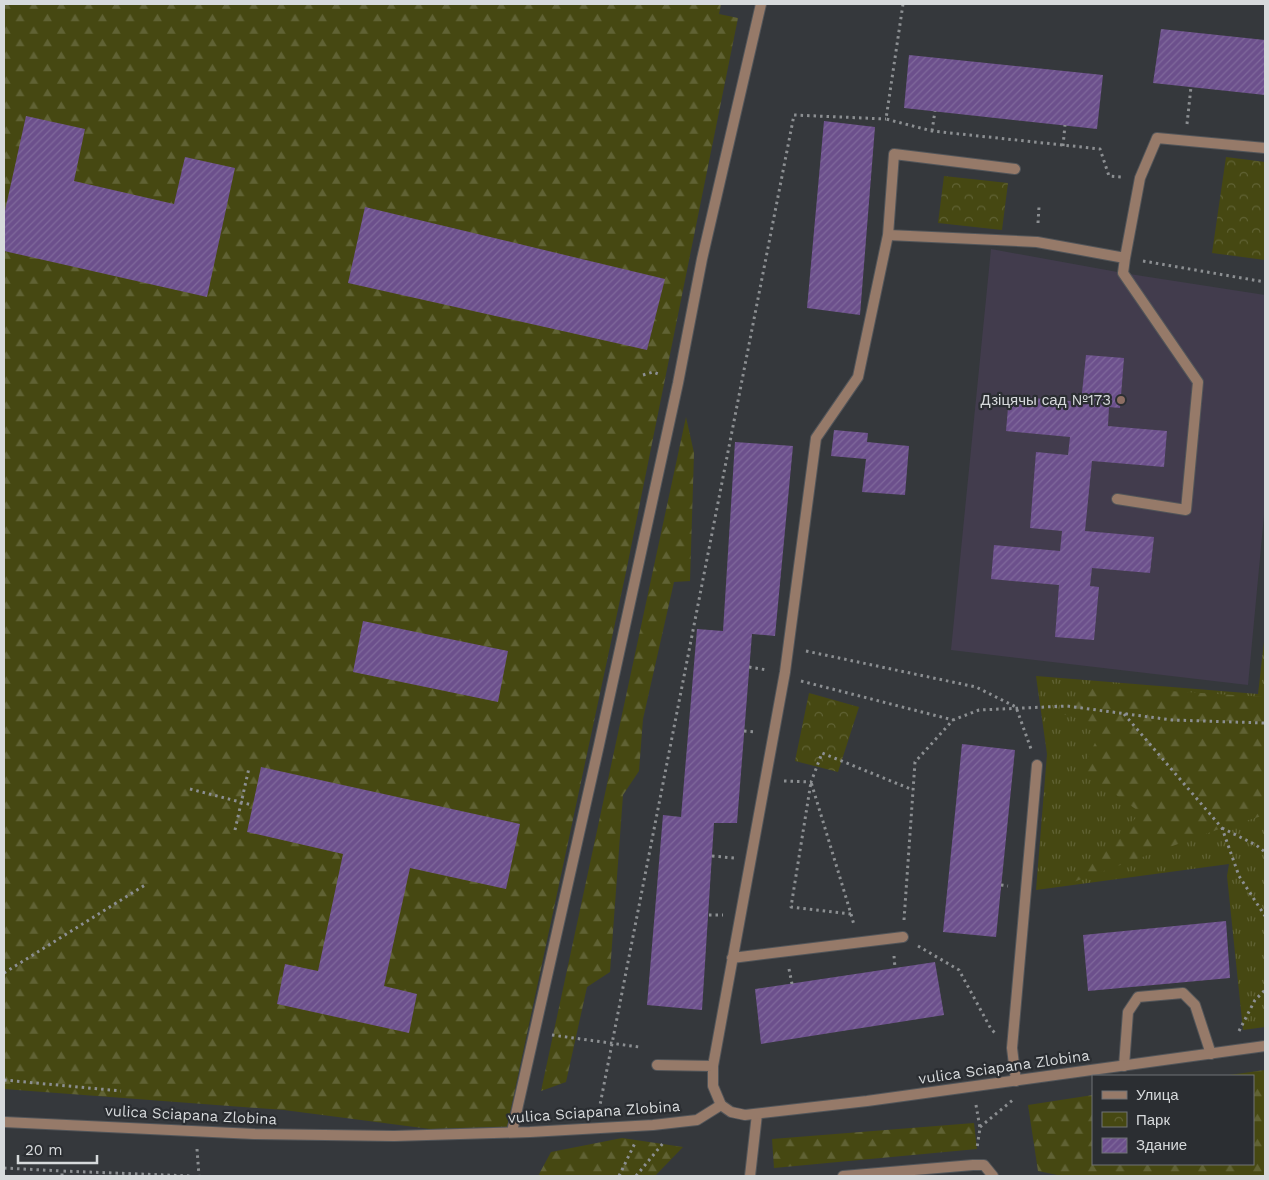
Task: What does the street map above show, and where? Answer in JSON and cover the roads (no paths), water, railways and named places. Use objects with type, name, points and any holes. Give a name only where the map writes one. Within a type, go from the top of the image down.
[{"type":"street","points":[[512,1132],[678,384],[702,259],[761,4]]},
{"type":"street","points":[[1117,499],[1186,510],[1198,382],[1123,273],[1140,178],[1157,138],[1265,148]]},
{"type":"street","points":[[721,1105],[713,1086],[713,1066],[785,672],[816,438],[858,377],[888,235],[894,154],[1015,169]]},
{"type":"street","points":[[888,235],[1037,242],[1125,258]]},
{"type":"street","points":[[1016,1081],[1012,1048],[1037,765]]},
{"type":"street","points":[[732,958],[903,937]]},
{"type":"street","points":[[1124,1066],[1128,1012],[1138,997],[1183,993],[1195,1005],[1211,1054]]},
{"type":"street","name":"vulica Sciapana Zlobina","points":[[4,1122],[196,1131],[394,1136],[643,1126],[697,1120],[721,1105],[731,1112],[746,1115],[757,1114],[973,1087],[1265,1046]]},
{"type":"street","points":[[657,1065],[713,1066]]},
{"type":"street","points":[[750,1176],[757,1114]]},
{"type":"street","points":[[842,1176],[973,1165],[984,1165],[993,1176]]},
{"type":"place","name":"Дзіцячы сад №173","points":[[1121,400]]}]
